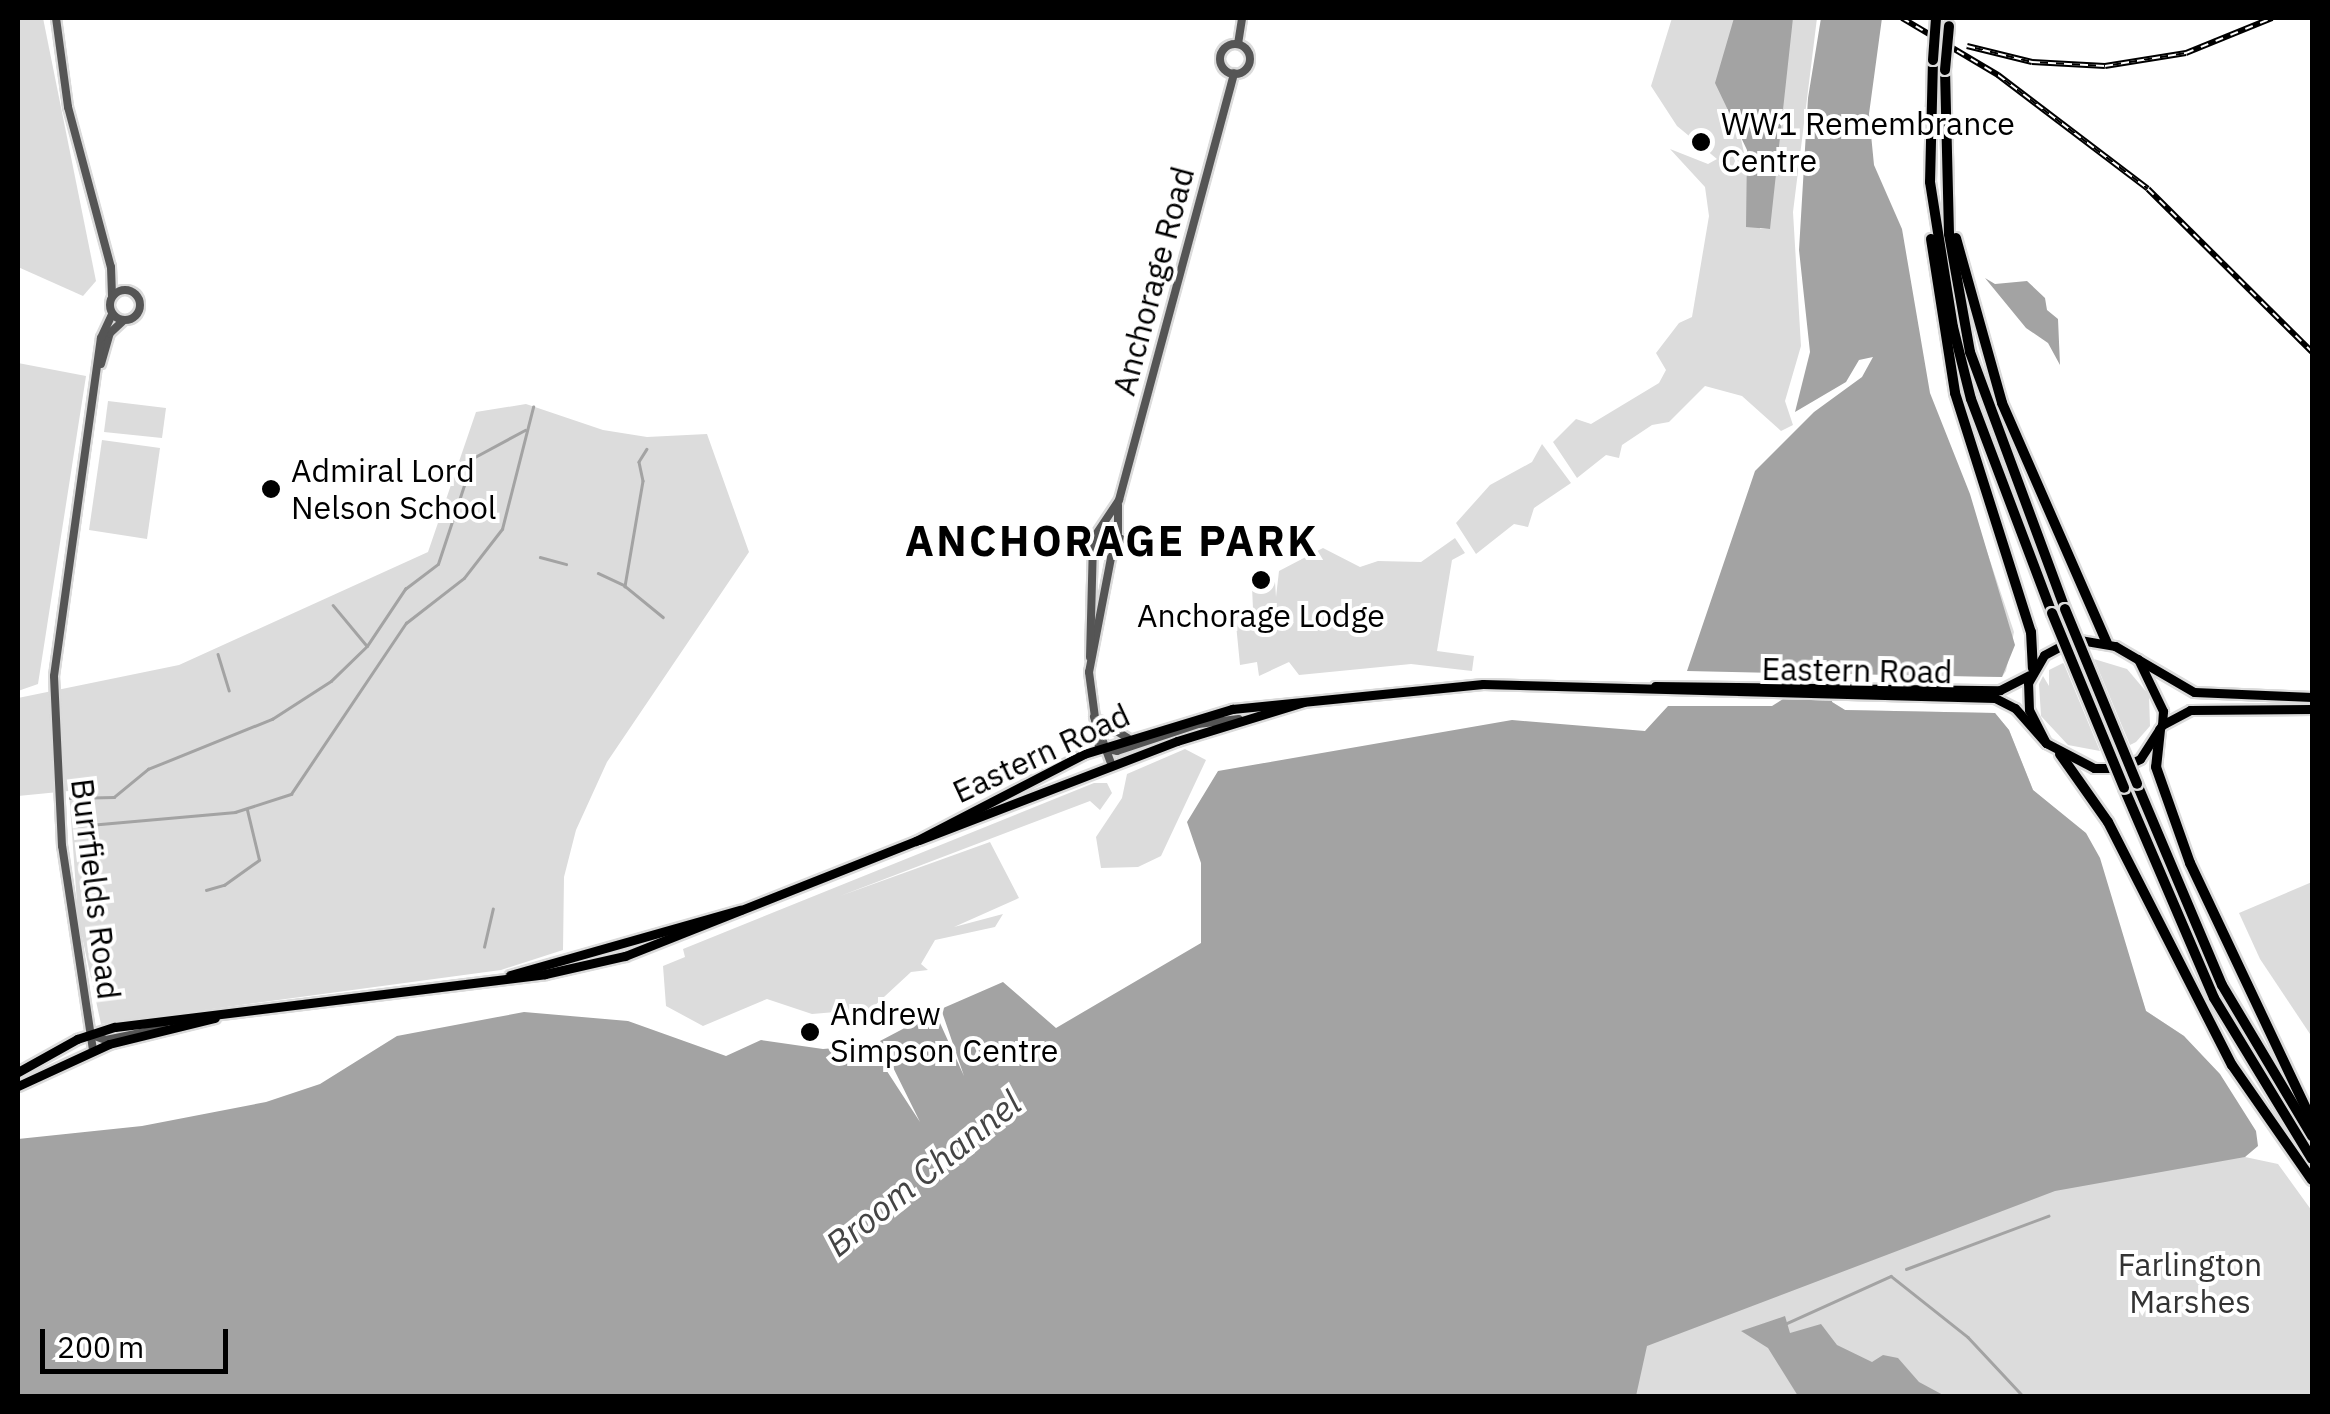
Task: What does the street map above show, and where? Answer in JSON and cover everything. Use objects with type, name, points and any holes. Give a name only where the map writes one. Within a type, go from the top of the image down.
[{"type":"highway","points":[[1936,18],[1930,182],[1932,273],[1944,342],[1976,471],[2032,632],[2032,671]]},
{"type":"highway","points":[[1949,22],[1944,183],[1970,352],[2130,786],[2214,998],[2312,1159]]},
{"type":"highway","points":[[1930,182],[1945,291],[1971,398],[2052,613],[2222,985],[2312,1136]]},
{"type":"highway","points":[[1944,183],[1982,348],[2107,643]]},
{"type":"highway","points":[[2161,727],[2156,767],[2190,863],[2312,1120]]},
{"type":"highway","points":[[2060,754],[2108,822],[2232,1065],[2312,1180]]},
{"type":"main road","points":[[2312,698],[2194,692],[2107,643],[2066,642],[2032,671],[2026,699],[2046,743],[2088,767],[2122,768],[2140,758],[2161,727],[2190,710],[2312,709]]},
{"type":"main road","points":[[2138,660],[2158,692],[2161,727]]},
{"type":"main road","name":"Eastern Road","points":[[916,840],[1128,738],[1204,714],[1429,685],[1871,692],[2006,690],[2032,671]]},
{"type":"main road","name":"Eastern Road","points":[[1871,692],[1999,699],[2046,743]]},
{"type":"main road","name":"Eastern Road","points":[[18,1072],[90,1033],[505,977],[748,908],[1112,766],[1245,718],[1307,701]]},
{"type":"main road","name":"Eastern Road","points":[[18,1086],[93,1050],[218,1017]]},
{"type":"street","points":[[56,18],[68,108],[111,266],[112,296],[126,290]]},
{"type":"street","points":[[1238,44],[1221,56],[1234,73],[1250,62],[1238,44],[1242,18]]},
{"type":"street","name":"Anchorage Road","points":[[1118,534],[1119,500],[1234,73]]},
{"type":"street","points":[[111,266],[140,308],[123,320],[112,314]]},
{"type":"street","name":"Burrfields Road","points":[[93,1050],[64,864],[54,676],[98,377],[100,338],[112,314],[112,296]]},
{"type":"street","name":"Burrfields Road","points":[[98,377],[110,333],[123,320]]},
{"type":"street","name":"Anchorage Road","points":[[1100,530],[1119,500]]},
{"type":"street","points":[[1090,657],[1111,558],[1122,546],[1118,534],[1100,530],[1092,544],[1097,556],[1090,657],[1092,713],[1112,766]]},
{"type":"street","points":[[1097,556],[1111,558]]},
{"type":"street","points":[[1092,713],[1111,732],[1128,738]]},
{"type":"street","points":[[1104,749],[1198,724],[1245,718]]},
{"type":"street","points":[[90,1033],[100,1040],[170,1027]]},
{"type":"green space","points":[[18,18],[43,18],[96,281],[83,296],[18,267]]},
{"type":"green space","points":[[1672,18],[1757,18],[1736,115],[1760,229],[1769,229],[1787,39],[1793,18],[1817,18],[1793,212],[1801,346],[1785,401],[1793,425],[1781,431],[1742,396],[1705,386],[1669,422],[1652,425],[1622,445],[1619,458],[1606,455],[1577,478],[1553,442],[1576,419],[1591,424],[1659,383],[1666,370],[1656,353],[1679,323],[1692,317],[1709,216],[1705,187],[1670,149],[1708,164],[1717,159],[1677,126],[1651,86]]},
{"type":"green space","points":[[18,363],[86,376],[38,684],[18,691]]},
{"type":"green space","points":[[108,401],[166,408],[162,438],[104,432]]},
{"type":"green space","points":[[526,404],[603,430],[647,437],[707,434],[749,552],[607,762],[576,830],[564,877],[563,950],[501,970],[101,1024],[78,918],[69,791],[18,796],[18,698],[179,665],[428,552],[476,412]]},
{"type":"green space","points":[[102,440],[160,448],[147,539],[89,530]]},
{"type":"green space","points":[[1542,444],[1571,483],[1534,508],[1528,527],[1514,524],[1476,554],[1456,523],[1490,485],[1532,462]]},
{"type":"green space","name":"Farlington Marshes","points":[[1969,498],[2014,632],[2002,677],[1846,674],[1834,678],[1832,702],[1845,710],[1995,713],[2009,730],[2033,790],[2087,835],[2146,1011],[2184,1036],[2201,1058],[2250,1145],[2245,1157],[2278,1164],[2312,1211],[2312,1396],[1398,1396],[1854,817],[1822,668]]},
{"type":"green space","points":[[1455,538],[1465,553],[1452,560],[1437,651],[1474,656],[1472,671],[1411,664],[1299,675],[1289,662],[1259,676],[1257,662],[1240,665],[1235,614],[1253,609],[1252,587],[1261,583],[1275,582],[1276,597],[1279,571],[1323,548],[1360,567],[1378,561],[1421,562]]},
{"type":"green space","points":[[2094,659],[2127,669],[2149,695],[2150,726],[2130,745]]},
{"type":"green space","points":[[2063,663],[2100,751],[2068,745],[2041,716],[2039,684],[2043,676],[2049,686],[2049,670]]},
{"type":"green space","points":[[1185,749],[1206,760],[1161,856],[1138,867],[1101,868],[1096,837],[1122,798],[1127,774]]},
{"type":"green space","points":[[1094,783],[1107,783],[1112,793],[1100,810],[1090,801],[840,896],[990,842],[1019,898],[954,927],[1003,914],[995,927],[935,940],[921,964],[928,970],[911,972],[871,1009],[812,1014],[767,999],[703,1026],[666,1006],[663,966],[685,957],[683,949]]},
{"type":"green space","points":[[2312,882],[2312,1037],[2260,959],[2239,913]]},
{"type":"water","points":[[1734,18],[1793,18],[1770,229],[1746,227],[1747,150],[1715,83]]},
{"type":"water","name":"Broom Channel","points":[[1821,18],[1882,18],[1869,114],[1874,165],[1902,229],[1930,393],[1970,494],[2015,645],[2002,677],[1846,674],[1834,678],[1832,702],[1845,710],[1995,713],[2009,730],[2033,790],[2086,833],[2100,858],[2146,1011],[2184,1036],[2220,1074],[2256,1131],[2258,1146],[2245,1157],[2055,1191],[1647,1346],[1636,1396],[18,1396],[18,1139],[142,1126],[266,1102],[320,1084],[397,1036],[524,1012],[628,1021],[726,1056],[761,1040],[823,1049],[870,1045],[920,1122],[880,1041],[935,1012],[964,1076],[941,1009],[1003,982],[1056,1028],[1201,943],[1201,863],[1187,822],[1218,771],[1512,720],[1645,731],[1668,706],[1772,706],[1783,699],[1784,679],[1777,673],[1687,671],[1755,471],[1814,412],[1862,377],[1873,357],[1859,360],[1846,382],[1795,412],[1810,352],[1799,250],[1808,98]]},
{"type":"water","points":[[1985,278],[1995,284],[2027,281],[2045,298],[2047,310],[2058,319],[2060,365],[2048,343],[2026,328]]},
{"type":"water","points":[[1785,1316],[1790,1333],[1821,1324],[1837,1345],[1872,1362],[1883,1355],[1898,1358],[1919,1382],[1945,1396],[1798,1396],[1768,1348],[1741,1331]]},
{"type":"waterway","points":[[78,826],[235,812],[291,794],[406,623],[464,578],[502,529],[533,407]]},
{"type":"waterway","points":[[70,798],[114,797],[148,769],[272,719],[331,681],[367,646],[405,589],[438,564],[473,458],[525,430]]},
{"type":"waterway","points":[[647,449],[639,462],[643,481],[625,586],[663,617]]},
{"type":"waterway","points":[[540,557],[566,564]]},
{"type":"waterway","points":[[598,573],[624,585]]},
{"type":"waterway","points":[[333,605],[367,646]]},
{"type":"waterway","points":[[218,654],[229,690]]},
{"type":"waterway","points":[[206,890],[224,885],[259,860],[247,810]]},
{"type":"waterway","points":[[484,947],[493,909]]},
{"type":"waterway","points":[[1906,1269],[2048,1216]]},
{"type":"waterway","points":[[1785,1324],[1891,1276],[1968,1337],[2023,1396]]},
{"type":"railway","points":[[1902,18],[1998,75],[2148,189],[2312,352]]},
{"type":"railway","points":[[1967,46],[2032,62],[2105,66],[2186,53],[2272,18]]},
{"type":"place","name":"WW1 Remembrance Centre","points":[[1701,142]]},
{"type":"place","name":"Admiral Lord Nelson School","points":[[271,489]]},
{"type":"place","name":"Anchorage Lodge","points":[[1261,580]]},
{"type":"place","name":"Andrew Simpson Centre","points":[[810,1032]]},
{"type":"district","name":"ANCHORAGE PARK","points":[[1112,541]]}]
